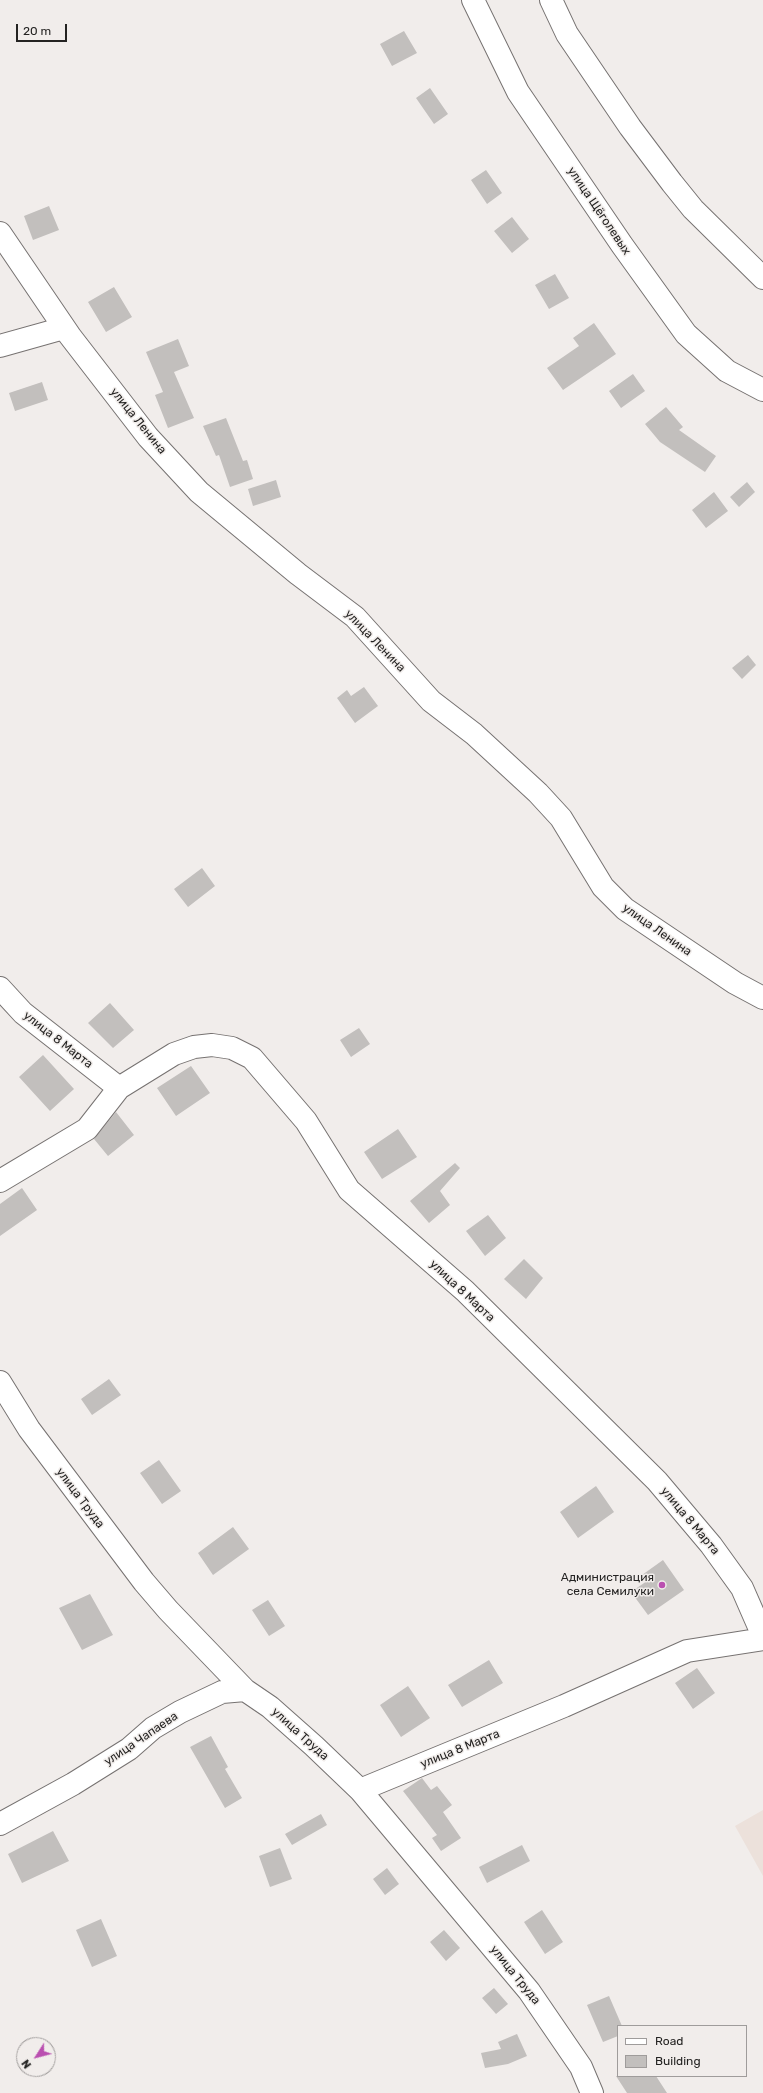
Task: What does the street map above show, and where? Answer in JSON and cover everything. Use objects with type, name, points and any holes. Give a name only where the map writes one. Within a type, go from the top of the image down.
[{"type":"street","name":"улица Щёголевых","points":[[473,0],[518,92],[622,245],[686,334],[727,371],[763,390]]},
{"type":"street","points":[[551,0],[567,34],[630,128],[693,209],[763,278]]},
{"type":"street","name":"улица Ленина","points":[[0,233],[64,328],[148,437],[199,492],[298,574],[355,617],[431,701],[474,734],[538,793],[564,823],[603,886],[625,909],[735,983],[763,998]]},
{"type":"street","points":[[0,346],[64,328]]},
{"type":"street","name":"улица 8 Марта","points":[[0,988],[23,1013],[119,1088]]},
{"type":"street","name":"улица 8 Марта","points":[[0,1181],[87,1129],[119,1088],[174,1054],[194,1047],[212,1045],[232,1048],[252,1058],[306,1121],[349,1190],[465,1291],[657,1481],[711,1545],[742,1588],[763,1636]]},
{"type":"street","name":"улица Труда","points":[[0,1382],[41,1446],[144,1582],[168,1610],[245,1690],[270,1707],[360,1790],[529,1991],[581,2067],[592,2093]]},
{"type":"street","name":"улица 8 Марта","points":[[360,1790],[564,1706],[687,1651],[763,1639]]},
{"type":"street","name":"улица Чапаева","points":[[0,1824],[73,1784],[129,1750],[154,1728],[180,1712],[222,1692],[245,1690]]},
{"type":"shaded area","points":[[763,1810],[763,1876],[735,1826]]},
{"type":"building","points":[[404,31],[417,53],[392,66],[380,44]]},
{"type":"building","points":[[430,88],[448,114],[434,124],[416,98]]},
{"type":"building","points":[[486,170],[502,193],[487,204],[471,180]]},
{"type":"building","points":[[49,206],[59,230],[33,240],[24,216]]},
{"type":"building","points":[[512,217],[529,239],[512,253],[494,231]]},
{"type":"building","points":[[555,274],[569,298],[549,309],[535,285]]},
{"type":"building","points":[[114,287],[132,317],[106,332],[88,302]]},
{"type":"building","points":[[594,323],[616,354],[563,390],[547,368],[579,346],[573,338]]},
{"type":"building","points":[[178,339],[189,366],[174,372],[194,418],[168,428],[155,395],[163,392],[146,352]]},
{"type":"building","points":[[633,374],[645,391],[621,408],[609,391]]},
{"type":"building","points":[[42,382],[48,400],[15,411],[9,393]]},
{"type":"building","points":[[666,407],[683,427],[679,430],[716,456],[705,472],[660,442],[645,424]]},
{"type":"building","points":[[226,418],[243,461],[247,460],[253,479],[230,487],[219,455],[216,456],[203,426]]},
{"type":"building","points":[[276,480],[281,497],[253,506],[248,489]]},
{"type":"building","points":[[747,482],[755,492],[739,507],[730,497]]},
{"type":"building","points":[[714,492],[728,511],[706,528],[692,510]]},
{"type":"building","points":[[748,655],[756,665],[742,679],[732,668]]},
{"type":"building","points":[[364,687],[378,706],[355,723],[337,698],[347,690],[351,696]]},
{"type":"building","points":[[202,868],[215,886],[188,907],[174,889]]},
{"type":"building","points":[[110,1003],[134,1030],[113,1048],[88,1023]]},
{"type":"building","points":[[359,1028],[370,1044],[351,1057],[340,1040]]},
{"type":"building","points":[[43,1055],[74,1089],[50,1111],[19,1077]]},
{"type":"building","points":[[191,1066],[210,1093],[176,1116],[157,1088]]},
{"type":"building","points":[[116,1112],[134,1135],[108,1156],[94,1139]]},
{"type":"building","points":[[398,1129],[417,1157],[382,1179],[364,1152]]},
{"type":"building","points":[[455,1163],[460,1168],[440,1191],[450,1205],[429,1223],[410,1201]]},
{"type":"building","points":[[22,1188],[37,1210],[0,1236],[0,1204]]},
{"type":"building","points":[[488,1215],[506,1238],[485,1256],[466,1231]]},
{"type":"building","points":[[524,1259],[543,1278],[526,1299],[504,1279]]},
{"type":"building","points":[[109,1379],[121,1395],[92,1415],[81,1399]]},
{"type":"building","points":[[159,1460],[181,1491],[162,1504],[140,1473]]},
{"type":"building","points":[[596,1486],[614,1512],[578,1538],[560,1512]]},
{"type":"building","points":[[233,1527],[249,1549],[213,1575],[198,1553]]},
{"type":"building","points":[[663,1560],[684,1590],[648,1615],[631,1592],[647,1581],[642,1575]]},
{"type":"building","points":[[90,1594],[113,1635],[82,1650],[59,1608]]},
{"type":"building","points":[[268,1600],[285,1626],[269,1636],[252,1610]]},
{"type":"building","points":[[489,1660],[503,1683],[462,1707],[448,1685]]},
{"type":"building","points":[[697,1668],[715,1693],[693,1709],[675,1683]]},
{"type":"building","points":[[408,1686],[430,1718],[401,1737],[380,1705]]},
{"type":"building","points":[[211,1736],[228,1767],[225,1769],[242,1798],[225,1808],[190,1747]]},
{"type":"building","points":[[422,1778],[431,1790],[437,1786],[452,1805],[443,1812],[461,1838],[441,1851],[432,1838],[437,1835],[403,1791]]},
{"type":"building","points":[[321,1814],[327,1825],[292,1845],[285,1834]]},
{"type":"building","points":[[53,1831],[69,1861],[22,1883],[8,1854]]},
{"type":"building","points":[[522,1845],[530,1861],[487,1883],[479,1867]]},
{"type":"building","points":[[280,1848],[292,1879],[270,1887],[259,1856]]},
{"type":"building","points":[[387,1868],[399,1884],[385,1895],[373,1879]]},
{"type":"building","points":[[542,1910],[563,1942],[545,1954],[524,1922]]},
{"type":"building","points":[[101,1919],[117,1956],[92,1967],[76,1930]]},
{"type":"building","points":[[444,1930],[460,1948],[446,1961],[430,1942]]},
{"type":"building","points":[[494,1988],[508,2004],[496,2014],[482,1998]]},
{"type":"building","points":[[609,1996],[622,2025],[617,2025],[617,2036],[603,2042],[587,2005]]},
{"type":"building","points":[[517,2034],[527,2056],[508,2064],[485,2068],[481,2053],[501,2049],[498,2042]]},
{"type":"building","points":[[616,2076],[657,2077],[667,2093],[627,2093]]},
{"type":"place","name":"Администрация села Семилуки","points":[[662,1585]]}]
